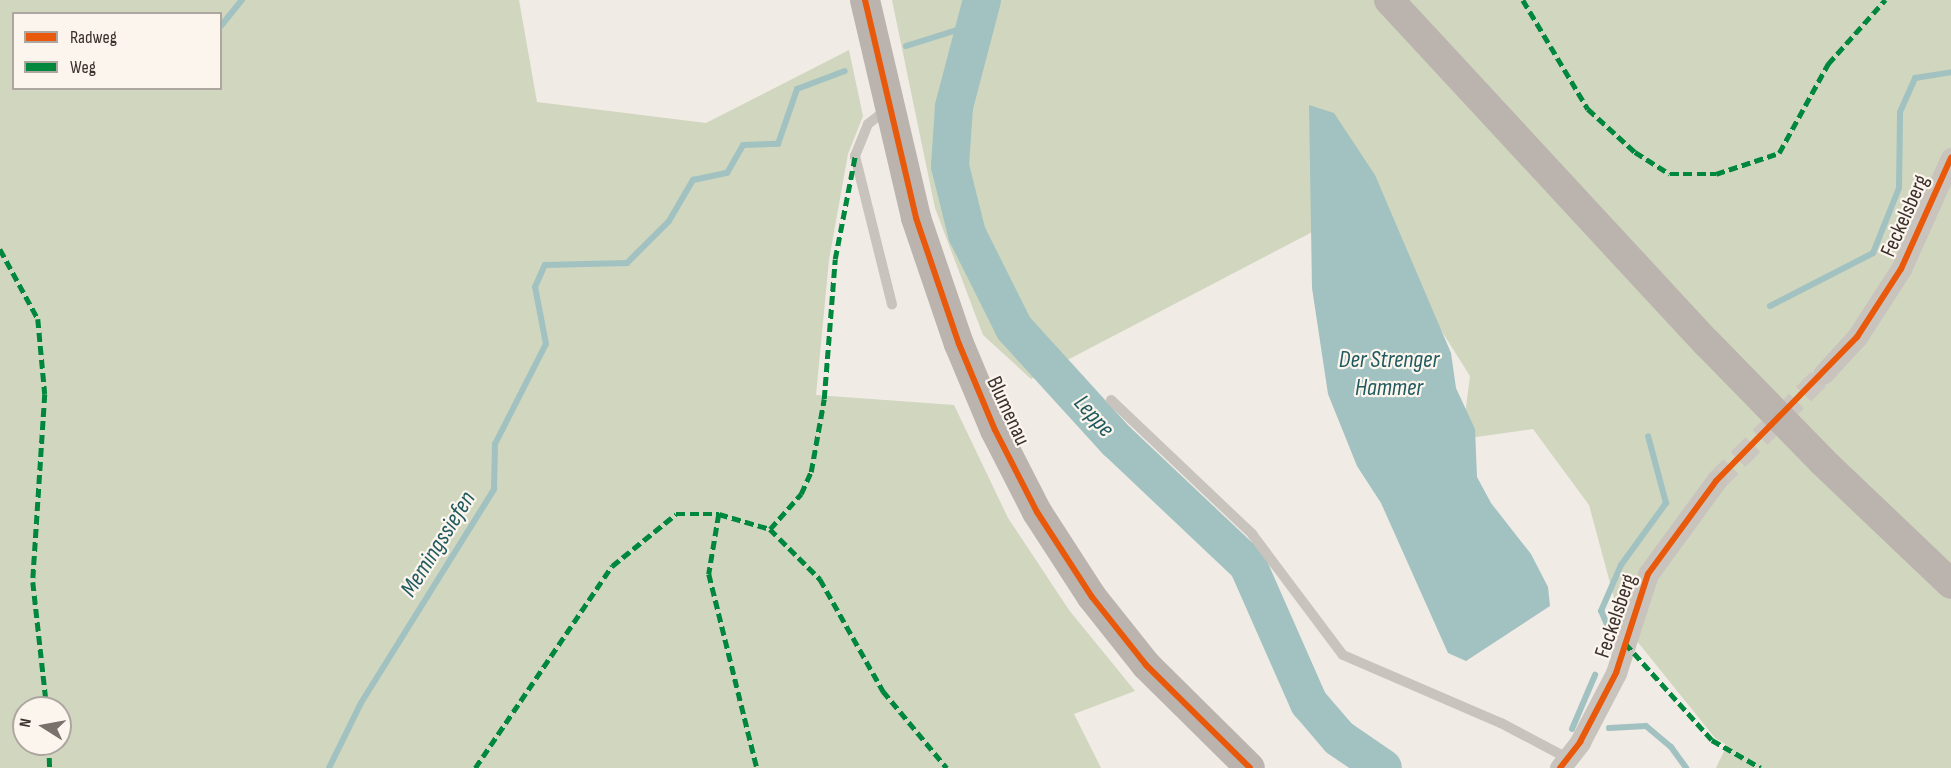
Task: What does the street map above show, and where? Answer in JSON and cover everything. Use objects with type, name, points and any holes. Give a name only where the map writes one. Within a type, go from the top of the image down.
[{"type":"main road","name":"Blumenau","points":[[865,0],[916,218],[959,344],[995,430],[1037,512],[1092,597],[1146,665],[1250,768]]},
{"type":"main road","points":[[1389,0],[1707,343],[1822,461],[1951,584]]},
{"type":"street","name":"Feckelsberg","points":[[1823,374],[1857,337],[1902,269],[1951,158]]},
{"type":"street","name":"Feckelsberg","points":[[1565,764],[1616,673],[1648,574],[1716,482]]},
{"type":"lane","points":[[889,108],[868,124],[855,156],[892,304]]},
{"type":"lane","points":[[1111,400],[1252,534],[1343,655],[1501,723],[1565,764]]},
{"type":"green space","points":[[0,0],[519,0],[537,102],[706,123],[849,50],[863,116],[848,154],[829,260],[816,395],[954,405],[1008,518],[1069,610],[1135,691],[1074,714],[1101,768],[0,768]]},
{"type":"green space","points":[[892,0],[1951,0],[1951,768],[1716,768],[1727,745],[1715,738],[1620,620],[1589,505],[1533,429],[1462,439],[1470,376],[1388,246],[1318,229],[1031,379],[983,335],[935,208]]},
{"type":"water","name":"Der Strenger Hammer","points":[[1309,105],[1334,113],[1375,175],[1451,353],[1456,388],[1475,429],[1477,477],[1491,503],[1531,554],[1548,587],[1550,606],[1466,661],[1448,653],[1381,503],[1357,466],[1328,394],[1312,288]]},
{"type":"waterway","points":[[222,25],[242,0]]},
{"type":"waterway","name":"Leppe","points":[[982,0],[954,107],[950,166],[967,234],[1014,328],[1117,441],[1248,565],[1309,703],[1339,738],[1383,768]]},
{"type":"waterway","name":"Memingssiefen","points":[[906,46],[976,24]]},
{"type":"waterway","name":"Memingssiefen","points":[[329,768],[361,703],[494,489],[495,444],[546,344],[535,287],[545,265],[627,263],[669,221],[693,180],[727,173],[743,145],[778,144],[797,89],[845,71]]},
{"type":"waterway","points":[[1770,306],[1873,253],[1899,188],[1900,112],[1915,78],[1951,72]]},
{"type":"waterway","points":[[1602,655],[1611,634],[1601,611],[1621,565],[1666,503],[1648,436]]},
{"type":"waterway","points":[[1572,729],[1595,675]]},
{"type":"waterway","points":[[1609,728],[1646,726],[1671,747],[1686,768]]},
{"type":"tunnel","points":[[1716,481],[1823,374]]},
{"type":"marked path","points":[[1523,0],[1588,109],[1635,152],[1670,174],[1716,174],[1779,153],[1828,64],[1885,0]]},
{"type":"marked path","points":[[770,529],[801,494],[811,472],[824,399],[835,259],[855,156]]},
{"type":"marked path","points":[[0,249],[38,319],[45,394],[33,582],[46,696]]},
{"type":"marked path","points":[[475,768],[612,566],[676,514],[719,514],[770,529],[820,579],[883,691],[947,768]]},
{"type":"marked path","points":[[719,514],[709,574],[757,768]]},
{"type":"marked path","points":[[1625,643],[1712,740],[1761,768]]},
{"type":"marked path","points":[[50,756],[50,768]]},
{"type":"cycle path","points":[[865,0],[916,218],[959,344],[995,430],[1037,512],[1092,597],[1146,665],[1250,768]]},
{"type":"cycle path","points":[[1560,768],[1580,742],[1616,673],[1648,574],[1716,481],[1857,337],[1901,269],[1951,158]]}]
